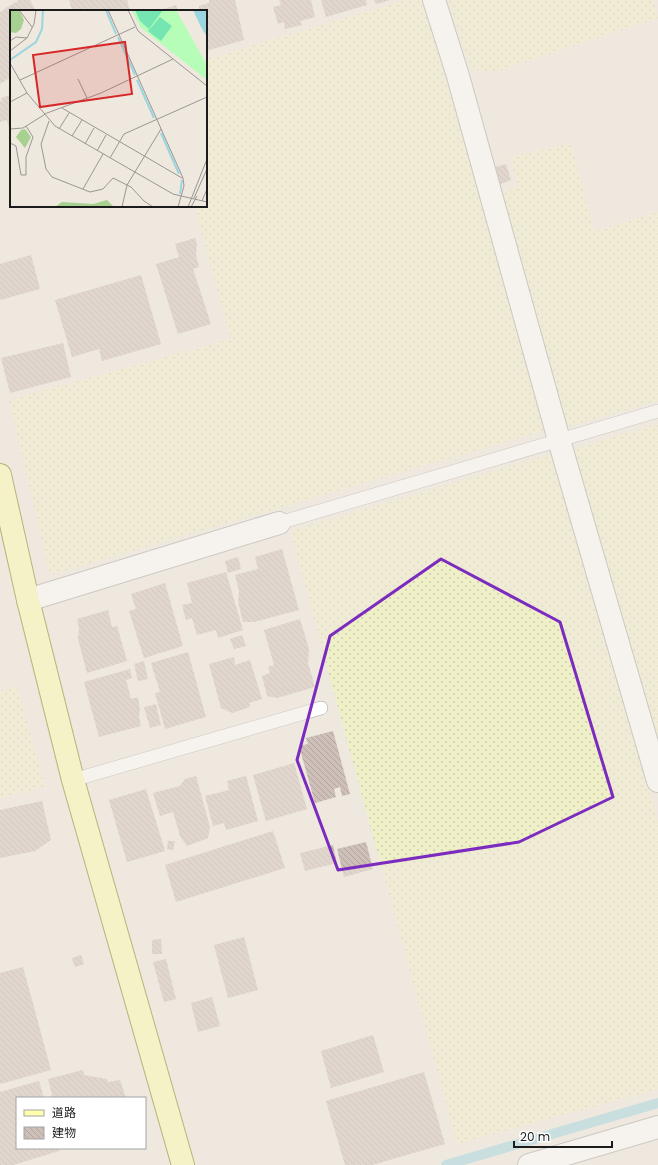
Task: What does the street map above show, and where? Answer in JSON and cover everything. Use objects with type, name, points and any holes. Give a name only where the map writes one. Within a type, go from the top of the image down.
[{"type":"street","points":[[434,0],[458,76],[559,440],[658,781]]},
{"type":"street","points":[[0,475],[28,600],[73,780],[183,1165]]},
{"type":"street","points":[[28,600],[278,523]]},
{"type":"street","points":[[529,1165],[658,1127]]},
{"type":"lane","points":[[278,523],[658,412]]},
{"type":"lane","points":[[73,780],[321,708]]},
{"type":"highlighted area","points":[[441,559],[560,622],[613,797],[519,842],[338,870],[297,760],[330,636]]},
{"type":"green space","points":[[406,0],[423,0],[546,430],[50,575],[9,400],[231,339],[194,207],[207,207],[207,59]]},
{"type":"green space","points":[[448,0],[653,0],[658,18],[495,72],[470,69]]},
{"type":"green space","points":[[571,143],[594,231],[658,212],[658,401],[564,428],[498,194],[518,187],[510,157]]},
{"type":"green space","points":[[658,424],[658,743],[571,450]]},
{"type":"green space","points":[[552,454],[658,822],[658,1089],[457,1144],[290,531]]},
{"type":"green space","points":[[17,686],[45,786],[0,799],[0,691]]},
{"type":"building","points":[[19,0],[30,0],[35,10],[10,10],[10,78],[0,84],[0,12]]},
{"type":"building","points":[[69,0],[127,0],[130,10],[72,10]]},
{"type":"building","points":[[209,0],[235,0],[244,40],[207,51],[207,10],[199,10],[199,6],[209,3]]},
{"type":"building","points":[[279,0],[311,0],[315,17],[300,21],[302,25],[285,29],[284,22],[278,24],[273,7],[281,5]]},
{"type":"building","points":[[321,0],[366,0],[367,5],[326,17]]},
{"type":"building","points":[[374,0],[390,0],[376,4]]},
{"type":"building","points":[[176,5],[178,10],[160,10]]},
{"type":"building","points":[[10,95],[10,133],[7,120],[0,122],[1,98]]},
{"type":"building","points":[[506,164],[511,180],[495,186],[489,169]]},
{"type":"building","points":[[195,238],[197,244],[196,255],[199,267],[193,269],[211,324],[178,334],[156,264],[179,257],[175,244]]},
{"type":"building","points":[[31,255],[40,289],[0,300],[0,264]]},
{"type":"building","points":[[141,275],[161,344],[102,361],[99,349],[72,357],[55,300]]},
{"type":"building","points":[[63,343],[71,377],[10,393],[1,358]]},
{"type":"building","points":[[282,549],[299,610],[254,622],[243,622],[238,602],[239,591],[235,575],[258,569],[255,557]]},
{"type":"building","points":[[238,557],[241,569],[228,573],[225,561]]},
{"type":"building","points":[[226,572],[243,630],[218,638],[216,630],[197,635],[192,618],[186,620],[182,605],[192,603],[187,583]]},
{"type":"building","points":[[165,583],[183,646],[144,658],[129,611],[136,609],[131,594]]},
{"type":"building","points":[[108,610],[112,627],[117,626],[127,661],[87,673],[78,639],[79,628],[77,619]]},
{"type":"building","points":[[300,619],[309,649],[308,663],[315,687],[277,698],[267,696],[262,676],[270,673],[268,667],[274,665],[264,630]]},
{"type":"building","points":[[242,635],[246,646],[234,649],[230,639]]},
{"type":"building","points":[[188,652],[206,717],[165,729],[155,693],[160,692],[151,663]]},
{"type":"building","points":[[234,657],[235,665],[250,660],[262,699],[249,703],[250,707],[232,713],[221,708],[209,664]]},
{"type":"building","points":[[144,661],[148,679],[138,681],[134,664]]},
{"type":"building","points":[[130,669],[132,678],[126,680],[131,699],[138,697],[141,726],[99,737],[84,682]]},
{"type":"building","points":[[156,704],[161,725],[150,728],[144,707]]},
{"type":"building","points":[[333,731],[350,794],[342,796],[340,787],[334,789],[336,797],[315,803],[299,746],[308,744],[306,738]]},
{"type":"building","points":[[294,763],[307,809],[266,821],[253,775]]},
{"type":"building","points":[[196,776],[210,827],[208,838],[187,846],[180,836],[173,812],[160,816],[153,793],[180,786],[185,779]]},
{"type":"building","points":[[246,776],[258,821],[226,830],[224,823],[213,826],[205,796],[229,790],[227,781]]},
{"type":"building","points":[[146,789],[165,851],[127,862],[109,800]]},
{"type":"building","points":[[42,801],[51,840],[35,851],[0,858],[0,810]]},
{"type":"building","points":[[273,831],[285,868],[176,902],[165,865]]},
{"type":"building","points":[[168,841],[175,841],[173,850],[167,849]]},
{"type":"building","points":[[366,842],[373,869],[344,877],[337,849]]},
{"type":"building","points":[[333,845],[337,863],[305,871],[300,853]]},
{"type":"building","points":[[244,937],[258,990],[228,998],[214,945]]},
{"type":"building","points":[[161,939],[162,954],[152,954],[152,940]]},
{"type":"building","points":[[81,955],[84,964],[75,967],[72,958]]},
{"type":"building","points":[[166,959],[176,999],[164,1002],[153,962]]},
{"type":"building","points":[[23,967],[51,1070],[0,1084],[0,973]]},
{"type":"building","points":[[212,997],[220,1026],[198,1032],[191,1003]]},
{"type":"building","points":[[373,1035],[384,1072],[331,1088],[321,1051]]},
{"type":"building","points":[[83,1070],[84,1075],[107,1079],[108,1082],[120,1080],[126,1097],[51,1097],[52,1094],[48,1079]]},
{"type":"building","points":[[424,1072],[445,1144],[372,1165],[345,1165],[326,1101]]},
{"type":"building","points":[[39,1081],[44,1097],[16,1097],[16,1149],[58,1149],[59,1151],[13,1165],[0,1165],[0,1092]]},
{"type":"waterway","points":[[446,1165],[658,1103]]}]
